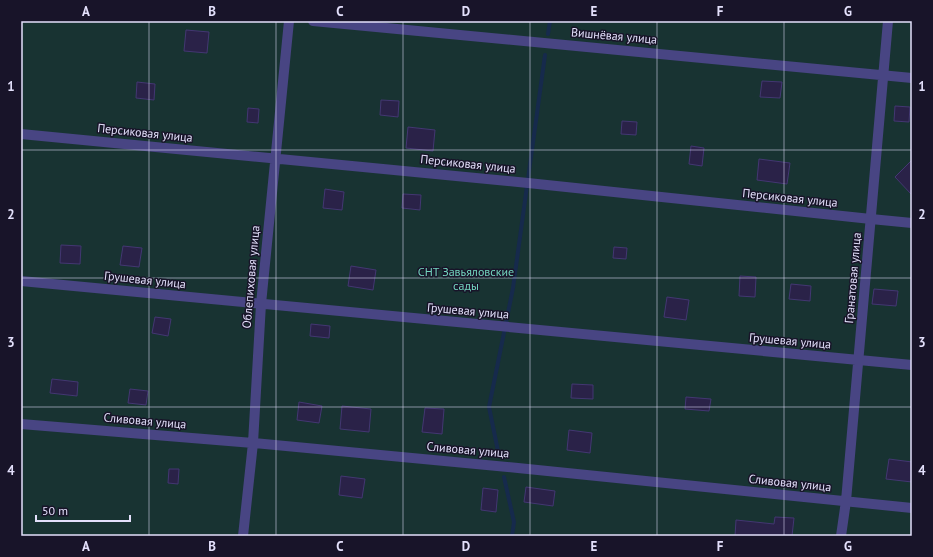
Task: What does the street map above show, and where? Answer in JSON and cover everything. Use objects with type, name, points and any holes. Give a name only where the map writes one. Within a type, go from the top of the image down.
[{"type":"street","name":"Облепиховая улица","points":[[243,536],[253,443],[261,304],[289,21]]},
{"type":"street","name":"Вишнёвая улица","points":[[313,21],[912,78]]},
{"type":"street","name":"Гранатовая улица","points":[[841,536],[846,501],[859,360],[888,21]]},
{"type":"street","name":"Персиковая улица","points":[[21,134],[528,183],[871,220],[912,223]]},
{"type":"street","name":"Грушевая улица","points":[[21,281],[912,366]]},
{"type":"street","name":"Сливовая улица","points":[[21,424],[253,443],[912,508]]},
{"type":"green space","name":"СНТ Завьяловские сады","points":[[21,21],[912,21],[912,536],[21,536]]},
{"type":"building","points":[[186,30],[209,32],[207,53],[184,51]]},
{"type":"building","points":[[762,81],[782,82],[780,98],[760,97]]},
{"type":"building","points":[[137,82],[155,84],[154,100],[136,98]]},
{"type":"building","points":[[381,100],[399,101],[398,117],[380,115]]},
{"type":"building","points":[[895,106],[910,107],[909,122],[894,121]]},
{"type":"building","points":[[248,108],[259,109],[258,123],[247,122]]},
{"type":"building","points":[[622,121],[637,122],[636,135],[621,134]]},
{"type":"building","points":[[408,127],[435,130],[433,151],[406,148]]},
{"type":"building","points":[[691,146],[704,148],[702,166],[689,164]]},
{"type":"building","points":[[759,159],[790,163],[787,184],[757,180]]},
{"type":"building","points":[[912,160],[912,195],[895,177]]},
{"type":"building","points":[[325,189],[344,192],[342,210],[323,208]]},
{"type":"building","points":[[403,194],[421,195],[420,210],[402,208]]},
{"type":"building","points":[[61,245],[81,246],[80,264],[60,263]]},
{"type":"building","points":[[123,246],[142,248],[139,267],[120,265]]},
{"type":"building","points":[[614,247],[627,248],[626,259],[613,258]]},
{"type":"building","points":[[351,266],[376,270],[373,290],[348,286]]},
{"type":"building","points":[[740,276],[756,277],[755,297],[739,296]]},
{"type":"building","points":[[791,284],[811,286],[810,301],[789,299]]},
{"type":"building","points":[[874,289],[898,291],[896,306],[872,304]]},
{"type":"building","points":[[667,297],[689,300],[686,320],[664,317]]},
{"type":"building","points":[[155,317],[171,319],[168,336],[152,333]]},
{"type":"building","points":[[311,324],[330,326],[329,338],[310,336]]},
{"type":"building","points":[[52,379],[78,382],[77,396],[50,393]]},
{"type":"building","points":[[572,384],[593,385],[593,399],[571,398]]},
{"type":"building","points":[[130,389],[148,391],[146,405],[128,403]]},
{"type":"building","points":[[686,397],[711,399],[709,411],[685,409]]},
{"type":"building","points":[[299,402],[322,406],[319,423],[297,420]]},
{"type":"building","points":[[342,406],[371,409],[369,432],[340,429]]},
{"type":"building","points":[[425,408],[444,409],[442,434],[422,432]]},
{"type":"building","points":[[569,430],[592,433],[590,453],[567,450]]},
{"type":"building","points":[[889,459],[912,462],[912,482],[886,479]]},
{"type":"building","points":[[169,469],[179,469],[178,484],[168,483]]},
{"type":"building","points":[[341,476],[365,479],[362,498],[339,495]]},
{"type":"building","points":[[526,487],[555,491],[553,506],[524,502]]},
{"type":"building","points":[[483,488],[498,490],[496,512],[481,510]]},
{"type":"building","points":[[775,517],[794,518],[792,536],[735,536],[736,520],[774,524]]},
{"type":"waterway","points":[[548,34],[550,21]]},
{"type":"waterway","points":[[499,456],[489,407],[513,288],[545,55]]},
{"type":"waterway","points":[[504,477],[514,522],[512,536]]}]
